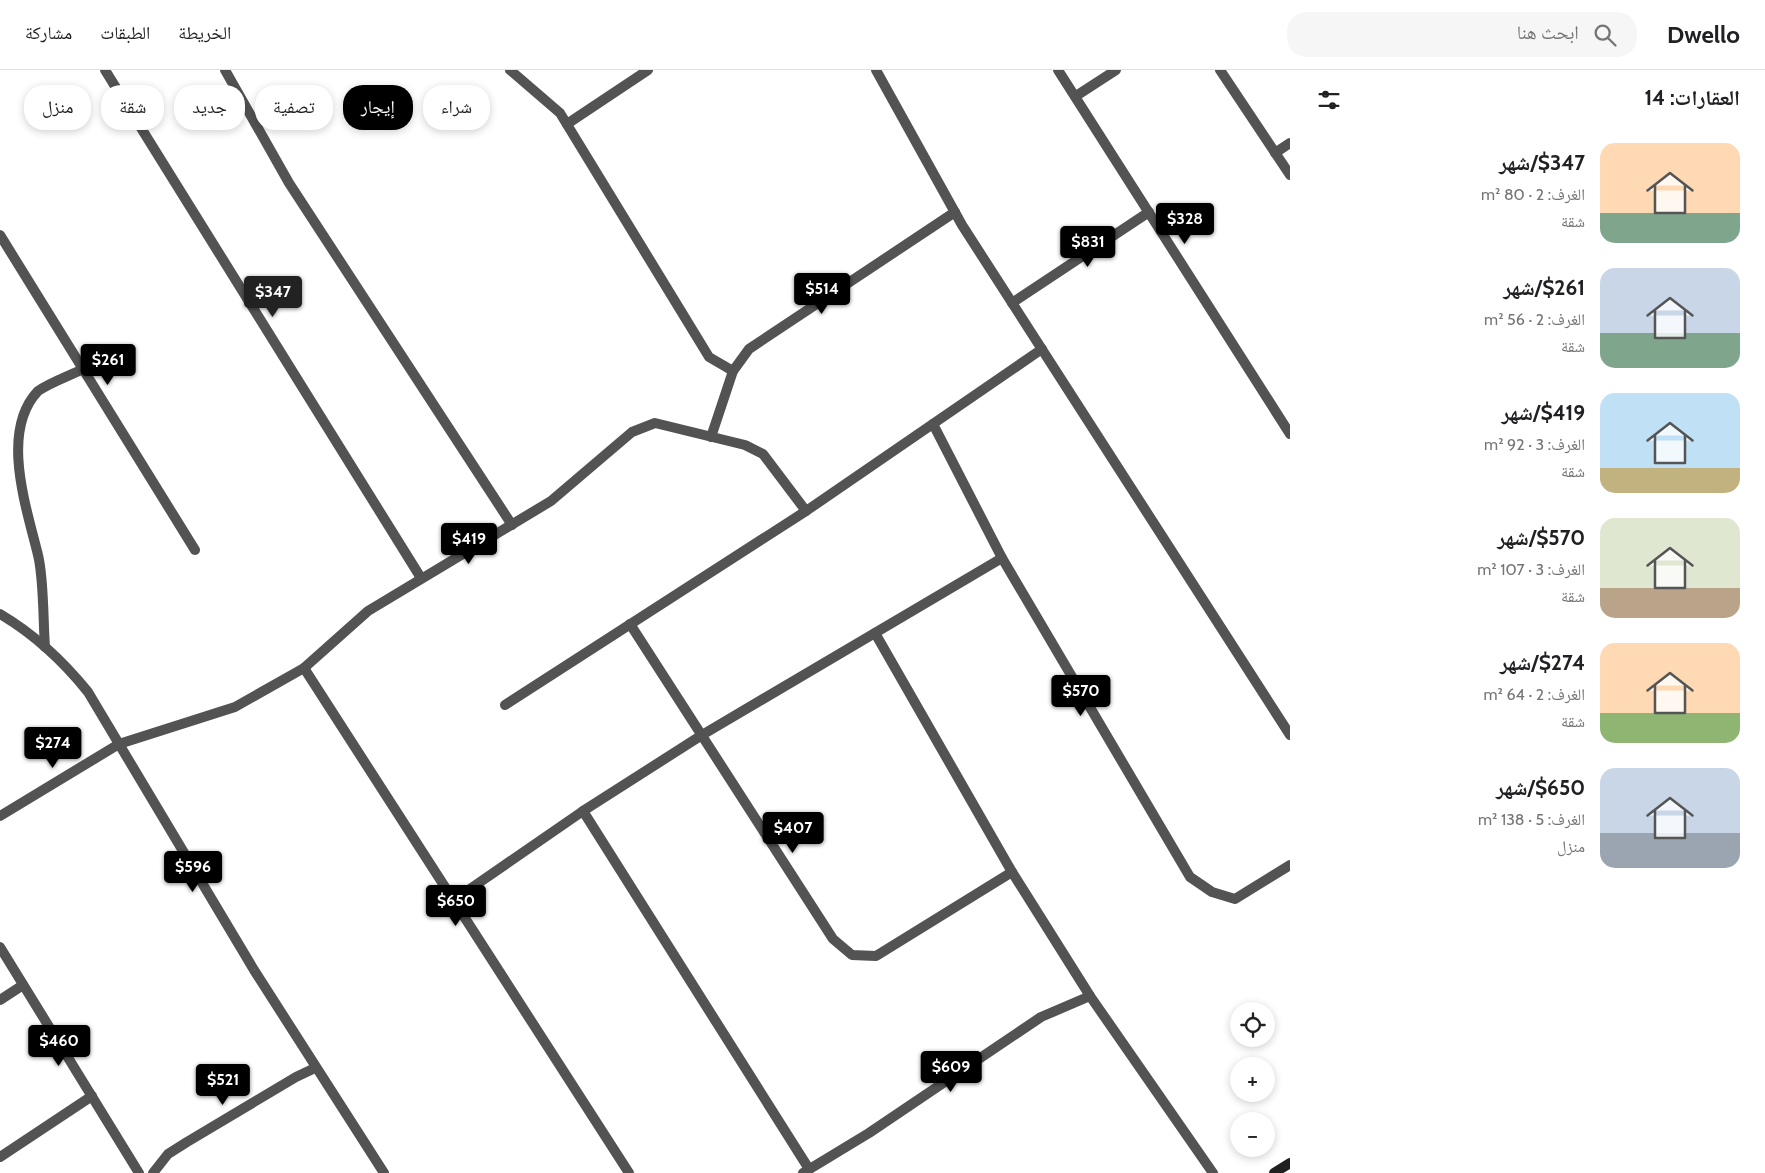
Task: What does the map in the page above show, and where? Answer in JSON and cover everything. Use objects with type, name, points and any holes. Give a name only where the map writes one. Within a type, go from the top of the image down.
[{"type":"main road","points":[[1274,1173],[1290,1163]]},
{"type":"street","points":[[105,70],[421,578]]},
{"type":"street","points":[[225,70],[289,183],[512,525]]},
{"type":"street","points":[[510,70],[560,113],[709,358],[733,371]]},
{"type":"street","points":[[567,124],[648,70]]},
{"type":"street","points":[[876,70],[955,212],[1012,304],[1290,735]]},
{"type":"street","points":[[1058,70],[1290,434]]},
{"type":"street","points":[[1076,96],[1116,70]]},
{"type":"street","points":[[1220,70],[1290,175]]},
{"type":"street","points":[[1276,153],[1290,143]]},
{"type":"street","points":[[711,436],[733,371],[749,349],[955,212]]},
{"type":"street","points":[[1012,304],[1149,212]]},
{"type":"street","points":[[0,235],[195,550]]},
{"type":"street","points":[[505,704],[806,511],[1042,349]]},
{"type":"street","points":[[44,647],[39,558],[20,495],[13,463],[11,438],[19,413],[38,392],[83,369]]},
{"type":"street","points":[[0,816],[119,744],[235,707],[304,668],[368,611],[551,502],[632,432],[655,423],[745,445],[763,454],[806,511]]},
{"type":"street","points":[[933,424],[1002,558],[1190,877],[1212,892],[1235,899],[1290,865]]},
{"type":"street","points":[[454,900],[583,811],[702,736],[1002,558]]},
{"type":"street","points":[[0,614],[26,629],[69,668],[88,692],[254,970],[384,1173]]},
{"type":"street","points":[[630,624],[833,939],[852,955],[876,956],[1012,872]]},
{"type":"street","points":[[875,633],[1012,872],[1090,996],[1213,1173]]},
{"type":"street","points":[[304,668],[629,1173]]},
{"type":"street","points":[[583,811],[806,1171],[869,1133],[1041,1017],[1090,996]]},
{"type":"street","points":[[0,947],[139,1173]]},
{"type":"street","points":[[0,1000],[23,985]]},
{"type":"street","points":[[153,1173],[168,1154],[296,1077],[315,1068]]},
{"type":"street","points":[[0,1157],[92,1096]]}]
